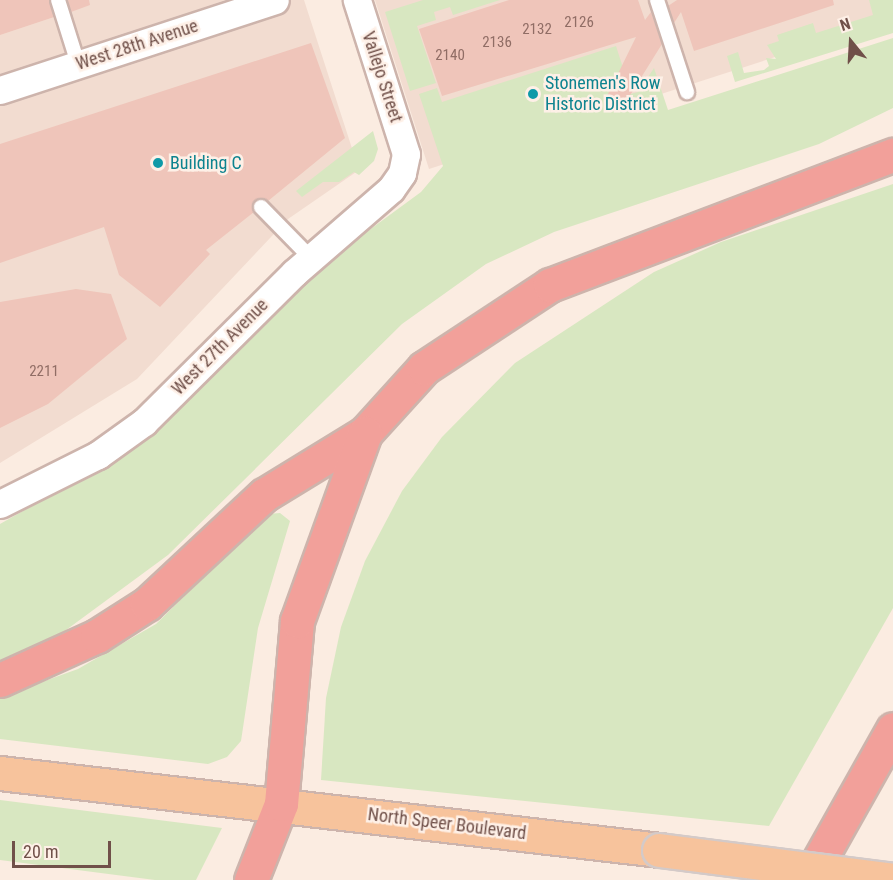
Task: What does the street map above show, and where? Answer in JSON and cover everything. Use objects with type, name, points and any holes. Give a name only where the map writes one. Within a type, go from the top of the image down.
[{"type":"highway","points":[[0,680],[97,636],[147,604],[264,495],[365,433],[424,369],[550,285],[719,217],[893,155]]},
{"type":"highway","points":[[251,880],[281,804],[297,621],[365,433]]},
{"type":"highway","points":[[808,880],[893,729]]},
{"type":"main road","name":"North Speer Boulevard","points":[[0,773],[281,804],[893,880]]},
{"type":"street","name":"West 28th Avenue","points":[[0,90],[275,0]]},
{"type":"street","name":"Vallejo Street","points":[[357,0],[406,153]]},
{"type":"street","name":"West 27th Avenue","points":[[0,504],[98,455],[144,422],[311,258],[392,189],[402,174],[406,153]]},
{"type":"lane","points":[[58,0],[78,64]]},
{"type":"lane","points":[[657,0],[687,92]]},
{"type":"lane","points":[[261,207],[311,258]]},
{"type":"shaded area","points":[[0,0],[304,0],[359,170],[288,219],[137,379],[0,463]]},
{"type":"shaded area","name":"Stonemen's Row Historic District","points":[[375,0],[893,0],[893,19],[429,169]]},
{"type":"green space","points":[[423,0],[500,0],[453,15],[450,7],[434,12],[436,20],[417,26],[436,83],[410,91],[385,12]]},
{"type":"green space","points":[[869,0],[893,0],[893,33],[735,82],[727,56],[738,52],[744,73],[764,70],[769,66],[766,58],[776,59],[767,45],[779,41],[777,35],[813,23],[816,33],[873,15]]},
{"type":"green space","points":[[893,38],[893,108],[819,144],[554,232],[486,264],[402,324],[168,555],[62,633],[0,661],[0,524],[125,453],[176,413],[308,275],[421,192],[443,166],[419,94],[437,88],[442,102],[616,46],[625,74],[623,96],[638,92],[654,68],[668,110]]},
{"type":"green space","points":[[373,131],[378,149],[374,161],[359,175],[354,172],[339,182],[323,182],[302,197],[296,191]]},
{"type":"green space","points":[[893,184],[893,608],[769,826],[321,780],[326,698],[341,627],[365,561],[402,491],[442,437],[515,363],[654,272],[721,242]]},
{"type":"green space","points":[[280,513],[290,521],[258,628],[241,741],[227,757],[208,764],[0,739],[0,697],[78,669],[156,624],[268,514]]},
{"type":"green space","points":[[0,800],[222,828],[196,880],[155,880],[0,860]]},
{"type":"building","points":[[0,0],[49,0],[54,17],[0,35]]},
{"type":"building","points":[[67,0],[89,0],[90,5],[71,12]]},
{"type":"building","points":[[509,0],[638,0],[645,20],[651,12],[662,44],[624,105],[607,96],[636,37],[442,96],[419,29]]},
{"type":"building","points":[[677,0],[833,0],[834,5],[694,51],[681,12],[674,23],[668,6]]},
{"type":"building","name":"Building C","points":[[311,43],[345,138],[268,201],[255,200],[254,212],[206,250],[210,254],[160,307],[119,275],[104,227],[0,263],[0,144]]},
{"type":"building","points":[[76,289],[111,294],[127,339],[48,404],[0,428],[0,302]]},
{"type":"place","name":"Stonemen's Row Historic District","points":[[533,94]]},
{"type":"place","name":"Building C","points":[[158,163]]}]
